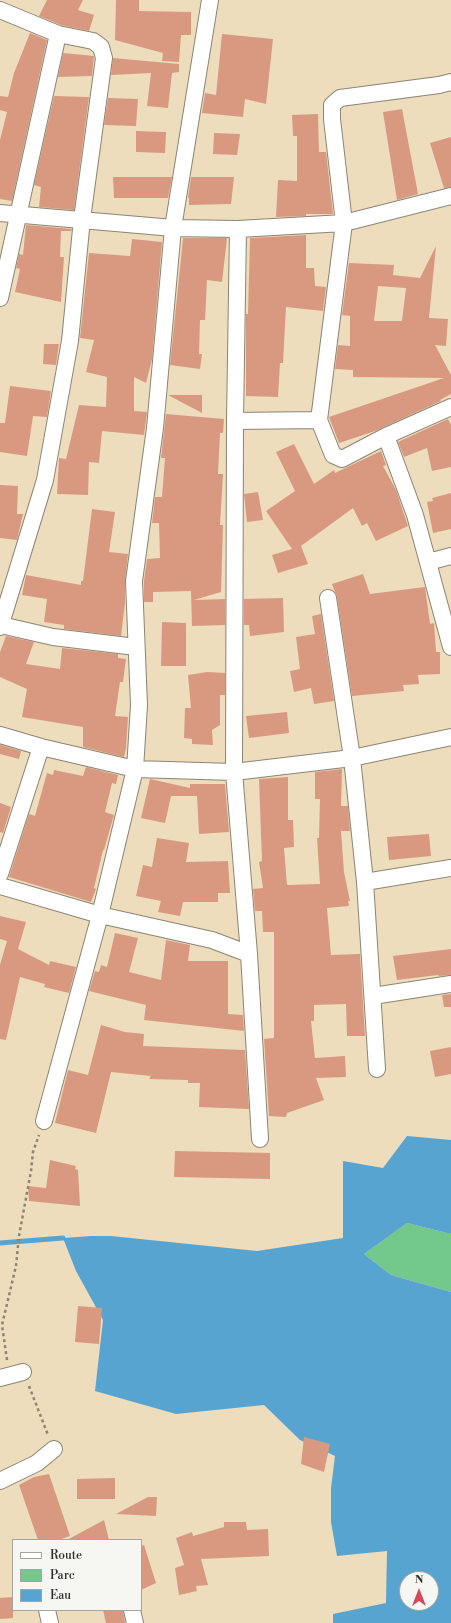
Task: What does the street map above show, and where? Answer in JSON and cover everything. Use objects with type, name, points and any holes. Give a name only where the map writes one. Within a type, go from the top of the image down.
[{"type":"street","points":[[44,1121],[100,915],[135,769],[139,705],[134,581],[155,428],[173,228],[210,0]]},
{"type":"street","points":[[0,10],[58,34],[93,41],[101,47],[104,58],[82,219],[70,340],[44,480],[0,626],[53,637],[136,647]]},
{"type":"street","points":[[0,298],[58,34]]},
{"type":"street","points":[[451,82],[439,85],[340,98],[332,105],[332,119],[344,223],[319,420],[333,455],[336,458],[342,459],[386,436],[451,407]]},
{"type":"street","points":[[0,213],[173,228],[238,228],[344,223],[450,199]]},
{"type":"street","points":[[238,228],[235,421],[234,772],[249,954],[260,1139]]},
{"type":"street","points":[[235,421],[319,420]]},
{"type":"street","points":[[386,436],[415,515],[451,647]]},
{"type":"street","points":[[428,562],[451,556]]},
{"type":"street","points":[[328,598],[352,758],[365,882],[377,1070]]},
{"type":"street","points":[[0,735],[41,747],[135,769],[234,772],[352,758],[451,737]]},
{"type":"street","points":[[0,874],[41,747]]},
{"type":"street","points":[[365,882],[451,868]]},
{"type":"street","points":[[0,886],[100,915],[212,940],[249,954]]},
{"type":"street","points":[[373,996],[451,984]]},
{"type":"street","points":[[0,1378],[23,1372]]},
{"type":"street","points":[[0,1481],[37,1463],[54,1449]]},
{"type":"street","points":[[47,1611],[50,1623]]},
{"type":"street","points":[[132,1611],[135,1623]]},
{"type":"path","points":[[44,1121],[33,1152],[19,1236],[16,1266],[2,1325],[8,1364],[23,1372],[54,1449]]},
{"type":"green space","points":[[407,1223],[451,1234],[451,1292],[391,1275],[364,1254]]},
{"type":"water","points":[[407,1136],[451,1140],[451,1234],[407,1223],[364,1254],[391,1275],[451,1292],[451,1623],[333,1623],[333,1614],[386,1603],[387,1551],[337,1556],[331,1522],[331,1488],[335,1456],[300,1440],[264,1405],[176,1414],[95,1391],[103,1320],[76,1271],[63,1238],[111,1236],[257,1251],[343,1238],[343,1161],[383,1168]]},
{"type":"building","points":[[47,0],[83,0],[78,10],[94,15],[89,31],[61,25],[39,16]]},
{"type":"building","points":[[116,0],[139,0],[139,11],[191,12],[191,35],[181,35],[179,62],[162,61],[163,53],[115,40]]},
{"type":"building","points":[[30,33],[47,40],[12,201],[0,199],[0,140],[7,112],[0,110],[0,96],[8,97],[14,73]]},
{"type":"building","points":[[222,34],[273,39],[266,104],[245,99],[243,117],[202,113],[205,93],[216,95]]},
{"type":"building","points":[[63,53],[94,56],[92,76],[58,77]]},
{"type":"building","points":[[113,58],[179,64],[179,72],[172,73],[168,108],[147,106],[151,73],[111,75]]},
{"type":"building","points":[[54,96],[89,97],[74,210],[39,207],[41,187],[34,185]]},
{"type":"building","points":[[108,98],[138,99],[136,126],[104,125]]},
{"type":"building","points":[[402,109],[418,194],[397,200],[383,112]]},
{"type":"building","points":[[318,114],[319,152],[326,152],[333,214],[306,214],[306,216],[276,217],[278,180],[297,181],[297,136],[293,136],[292,115]]},
{"type":"building","points":[[136,131],[166,132],[165,153],[136,152]]},
{"type":"building","points":[[214,133],[240,134],[237,155],[213,154]]},
{"type":"building","points":[[451,137],[451,187],[444,188],[430,143]]},
{"type":"building","points":[[113,177],[172,177],[168,198],[114,198]]},
{"type":"building","points":[[191,177],[234,177],[231,204],[189,205],[188,198]]},
{"type":"building","points":[[26,225],[72,229],[71,231],[61,231],[60,257],[64,257],[61,302],[15,292],[20,269],[16,268],[19,254],[23,255]]},
{"type":"building","points":[[306,235],[306,268],[314,268],[315,286],[326,287],[323,311],[286,307],[283,363],[280,363],[278,397],[246,396],[246,314],[248,314],[250,238]]},
{"type":"building","points":[[183,238],[227,238],[222,282],[207,280],[205,320],[200,320],[199,354],[202,354],[200,369],[170,365]]},
{"type":"building","points":[[132,239],[162,242],[152,359],[146,383],[134,377],[134,411],[147,412],[144,435],[102,431],[99,463],[89,462],[88,495],[57,494],[59,458],[66,459],[79,405],[106,407],[107,377],[86,372],[94,340],[80,338],[89,253],[130,256]]},
{"type":"building","points":[[436,246],[429,318],[448,319],[446,346],[435,345],[451,375],[451,394],[440,400],[441,401],[375,431],[339,443],[329,417],[444,378],[353,377],[353,370],[335,369],[338,345],[350,346],[350,316],[342,315],[349,263],[394,265],[393,275],[420,278]],"holes":[[[378,286],[406,288],[402,321],[374,321]]]},
{"type":"building","points":[[44,344],[59,344],[56,365],[43,364]]},
{"type":"building","points":[[10,386],[51,391],[47,417],[33,416],[27,456],[0,452],[0,423],[5,423]]},
{"type":"building","points":[[168,395],[202,395],[202,413]]},
{"type":"building","points":[[166,414],[224,419],[223,433],[220,433],[218,474],[223,474],[220,525],[223,525],[221,592],[194,600],[225,599],[225,625],[192,626],[191,591],[153,592],[153,602],[144,602],[144,581],[147,559],[160,558],[159,523],[152,523],[155,497],[162,497],[165,458],[161,458]]},
{"type":"building","points":[[448,419],[451,425],[451,467],[432,471],[427,448],[404,457],[398,442]]},
{"type":"building","points":[[294,444],[314,484],[334,470],[335,473],[381,451],[386,465],[383,466],[396,490],[408,526],[376,541],[367,523],[362,526],[353,508],[301,546],[308,564],[278,573],[272,555],[292,549],[266,511],[295,491],[276,452]]},
{"type":"building","points":[[0,485],[18,486],[17,514],[23,514],[17,540],[0,538]]},
{"type":"building","points":[[258,492],[263,520],[247,522],[244,494]]},
{"type":"building","points":[[451,493],[451,529],[433,533],[427,502],[433,501],[432,498]]},
{"type":"building","points":[[92,509],[115,512],[109,552],[128,554],[121,636],[64,629],[64,625],[44,622],[47,599],[22,595],[26,575],[81,585],[81,581],[83,581]]},
{"type":"building","points":[[363,574],[370,594],[425,587],[430,624],[434,623],[436,652],[440,652],[440,674],[418,675],[419,684],[403,685],[404,691],[352,696],[337,597],[332,584]]},
{"type":"building","points":[[283,598],[284,632],[250,636],[249,625],[244,625],[244,599]]},
{"type":"building","points":[[321,614],[334,701],[314,704],[311,688],[294,692],[290,671],[300,669],[296,637],[315,634],[312,616]]},
{"type":"building","points":[[162,622],[186,623],[186,666],[161,666]]},
{"type":"building","points":[[6,636],[34,642],[26,664],[60,669],[62,648],[118,654],[118,658],[126,659],[123,682],[120,682],[115,716],[128,717],[124,757],[83,747],[83,727],[22,717],[27,689],[0,677],[0,652]]},
{"type":"building","points":[[207,672],[225,673],[225,695],[220,695],[220,725],[212,730],[213,745],[192,744],[192,739],[184,738],[185,708],[191,708],[188,675]]},
{"type":"building","points":[[287,712],[289,733],[249,738],[246,716]]},
{"type":"building","points":[[0,745],[21,751],[19,759],[0,754]]},
{"type":"building","points":[[86,767],[118,775],[116,784],[112,783],[105,812],[114,815],[103,850],[94,888],[96,889],[91,902],[9,877],[29,814],[35,816],[47,773],[53,775],[54,770],[83,776]]},
{"type":"building","points":[[342,769],[341,806],[348,806],[350,831],[341,831],[344,872],[350,901],[348,901],[349,906],[327,908],[331,955],[360,954],[365,1036],[347,1036],[346,1004],[314,1005],[314,1021],[311,1021],[315,1058],[345,1056],[346,1077],[316,1078],[324,1100],[287,1113],[286,1117],[269,1116],[264,1039],[274,1038],[274,932],[263,932],[262,911],[255,911],[253,889],[263,888],[259,862],[262,861],[259,779],[288,777],[288,820],[293,820],[294,847],[284,848],[287,885],[320,884],[317,838],[319,838],[320,799],[315,799],[315,772]]},
{"type":"building","points":[[150,779],[190,788],[190,784],[225,784],[229,832],[199,834],[197,796],[171,796],[165,823],[141,818]]},
{"type":"building","points":[[0,803],[11,807],[3,833],[0,832]]},
{"type":"building","points":[[429,834],[431,856],[389,860],[387,837]]},
{"type":"building","points":[[157,838],[189,843],[186,862],[228,861],[230,893],[218,893],[218,902],[183,902],[180,916],[158,912],[161,901],[136,896],[143,865],[152,867]]},
{"type":"building","points":[[0,916],[26,922],[18,949],[49,965],[50,961],[76,967],[69,993],[44,987],[45,984],[20,977],[6,1040],[0,1039],[0,965],[7,941],[0,939]]},
{"type":"building","points":[[115,933],[138,938],[129,972],[161,980],[166,940],[190,945],[188,961],[228,961],[228,1014],[243,1015],[244,1031],[144,1020],[146,1005],[89,991],[95,971],[99,972],[101,965],[107,967]]},
{"type":"building","points":[[451,949],[451,975],[397,980],[393,956]]},
{"type":"building","points":[[451,994],[451,1007],[444,1007],[442,995]]},
{"type":"building","points":[[101,1025],[125,1032],[144,1034],[143,1046],[245,1050],[249,1109],[199,1107],[200,1083],[188,1083],[188,1080],[149,1079],[151,1076],[111,1072],[96,1133],[55,1123],[68,1070],[88,1075]]},
{"type":"building","points":[[451,1047],[451,1074],[435,1077],[430,1051]]},
{"type":"building","points":[[175,1151],[270,1153],[270,1179],[174,1177]]},
{"type":"building","points":[[50,1160],[76,1166],[75,1169],[78,1170],[80,1206],[29,1201],[28,1186],[46,1188]]},
{"type":"building","points":[[78,1306],[102,1308],[99,1344],[75,1342]]},
{"type":"building","points":[[304,1437],[330,1444],[324,1472],[301,1464]]},
{"type":"building","points":[[49,1474],[70,1536],[61,1539],[38,1539],[19,1485],[34,1477]]},
{"type":"building","points":[[115,1478],[115,1499],[77,1499],[77,1479]]},
{"type":"building","points":[[148,1497],[157,1497],[156,1516],[116,1514]]},
{"type":"building","points":[[104,1520],[109,1539],[69,1539]]},
{"type":"building","points":[[224,1522],[246,1522],[247,1530],[268,1529],[269,1556],[201,1559],[208,1585],[196,1586],[197,1591],[179,1595],[175,1568],[184,1565],[176,1538],[192,1532],[193,1536],[224,1527]]},
{"type":"building","points":[[144,1545],[156,1583],[142,1590],[142,1546]]},
{"type":"building","points":[[12,1597],[13,1618],[0,1619],[0,1598]]},
{"type":"building","points":[[103,1611],[123,1611],[125,1623],[106,1623]]},
{"type":"waterway","points":[[0,1243],[63,1238]]}]
